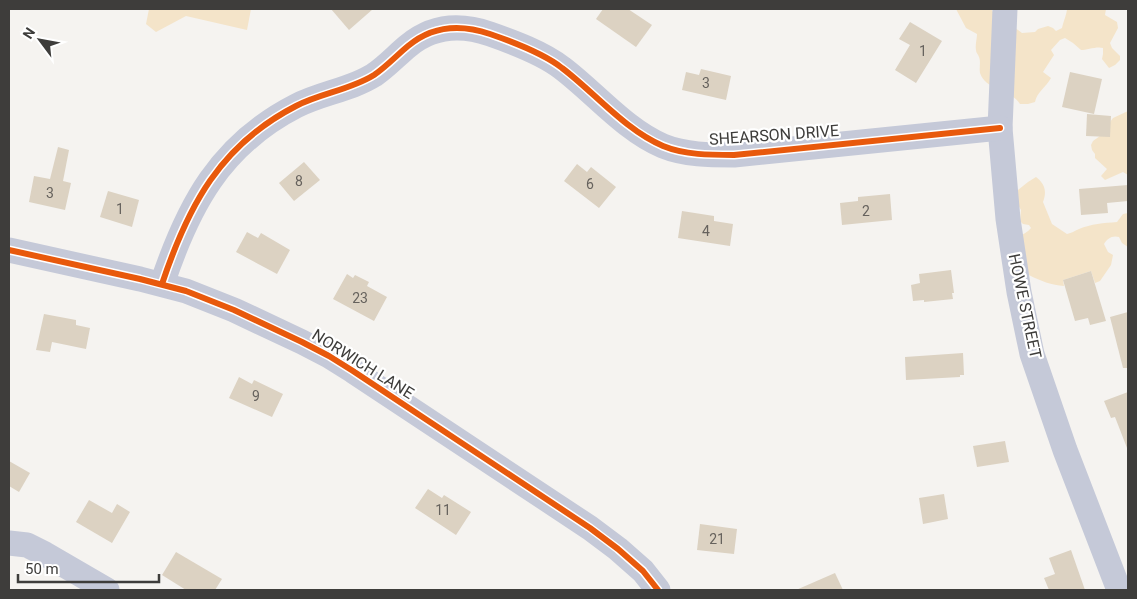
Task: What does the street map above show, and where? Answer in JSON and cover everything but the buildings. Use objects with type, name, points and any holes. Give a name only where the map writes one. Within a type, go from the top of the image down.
[{"type":"street","name":"HOWE STREET","points":[[1005,9],[1000,128],[1011,237],[1019,292],[1032,354],[1065,450],[1121,587]]},
{"type":"street","name":"SHEARSON DRIVE","points":[[162,284],[174,248],[194,205],[210,179],[234,151],[272,120],[297,106],[348,87],[373,75],[410,44],[426,34],[440,29],[457,27],[474,29],[552,60],[642,135],[664,146],[694,153],[734,155],[1000,128]]},
{"type":"street","name":"NORWICH LANE","points":[[9,250],[186,291],[226,307],[329,356],[590,528],[618,548],[643,571],[658,590]]},
{"type":"street","points":[[9,544],[27,545],[107,590]]},
{"type":"shaded area","points":[[149,9],[251,9],[247,30],[186,16],[156,32],[146,24]]},
{"type":"shaded area","points":[[956,9],[991,9],[997,18],[1022,33],[1035,32],[1048,26],[1056,31],[1062,28],[1067,9],[1106,9],[1105,15],[1117,22],[1118,28],[1110,43],[1120,56],[1120,60],[1109,68],[1102,59],[1103,48],[1081,50],[1065,38],[1060,40],[1051,50],[1054,55],[1043,72],[1051,78],[1035,102],[1020,104],[1011,95],[993,87],[983,79],[980,73],[980,59],[976,51],[977,34],[966,28]]},
{"type":"shaded area","points":[[1128,111],[1128,175],[1123,172],[1105,180],[1101,176],[1107,169],[1095,158],[1091,145],[1113,118]]},
{"type":"shaded area","points":[[1036,177],[1044,188],[1043,202],[1052,224],[1067,234],[1088,226],[1117,222],[1123,214],[1128,213],[1128,247],[1122,243],[1119,237],[1112,237],[1105,242],[1104,244],[1108,252],[1113,255],[1111,265],[1100,281],[1095,283],[1091,271],[1063,280],[1064,286],[1055,285],[1029,275],[1018,237],[1031,228],[1020,221],[1021,210],[1017,196],[1018,190]]},
{"type":"cycle path","points":[[162,284],[183,229],[210,180],[247,139],[269,122],[296,106],[374,75],[408,46],[437,30],[458,28],[479,31],[537,53],[562,68],[623,121],[649,139],[671,149],[689,153],[734,155],[1000,128]]},
{"type":"cycle path","points":[[9,250],[186,291],[234,310],[329,356],[590,528],[643,571],[658,590]]}]
